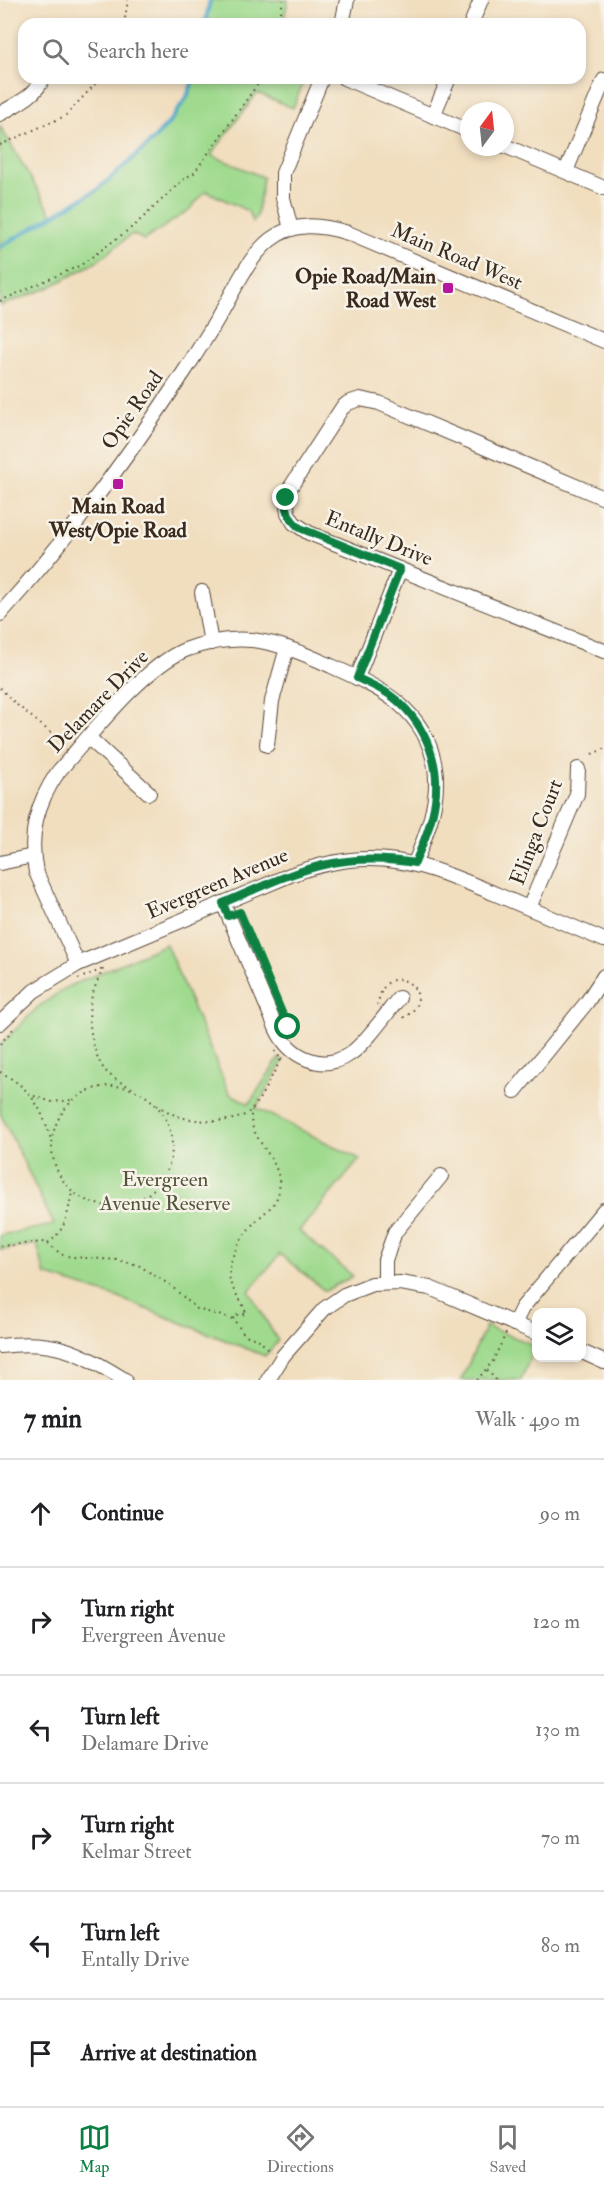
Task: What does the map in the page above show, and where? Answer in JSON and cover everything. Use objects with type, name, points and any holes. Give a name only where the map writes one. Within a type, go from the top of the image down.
[{"type":"street","points":[[343,18],[347,0]]},
{"type":"street","points":[[474,18],[481,0]]},
{"type":"street","points":[[566,171],[604,80]]},
{"type":"street","points":[[0,114],[33,94],[41,84]]},
{"type":"street","points":[[291,229],[283,198],[283,173],[320,84]]},
{"type":"street","points":[[358,84],[460,127]]},
{"type":"street","points":[[433,116],[446,84]]},
{"type":"street","points":[[514,150],[604,188]]},
{"type":"street","name":"Main Road West","points":[[291,229],[312,225],[348,233],[604,341]]},
{"type":"street","name":"Opie Road","points":[[0,615],[84,513],[132,449],[187,368],[255,256],[270,240],[291,229]]},
{"type":"street","name":"Entally Drive","points":[[604,498],[365,399],[354,400],[336,415],[286,498],[288,513],[294,523],[309,533],[604,651]]},
{"type":"street","points":[[357,678],[400,569]]},
{"type":"street","points":[[202,592],[212,642]]},
{"type":"street","name":"Delamare Drive","points":[[78,964],[40,885],[33,856],[34,822],[47,788],[58,771],[147,675],[183,651],[212,642],[233,639],[251,640],[287,648],[357,678],[389,694],[399,703],[418,726],[431,752],[436,787],[435,802],[415,863]]},
{"type":"street","points":[[267,745],[272,701],[287,648]]},
{"type":"street","points":[[88,738],[149,793]]},
{"type":"street","name":"Elinga Court","points":[[528,908],[577,794],[578,770]]},
{"type":"street","points":[[0,863],[33,856]]},
{"type":"street","name":"Evergreen Avenue","points":[[0,1023],[34,991],[78,964],[290,875],[326,863],[371,859],[415,863],[435,869],[604,940]]},
{"type":"street","points":[[223,903],[277,1030],[287,1046],[302,1058],[331,1062],[351,1053],[399,998]]},
{"type":"street","points":[[515,1091],[587,1002],[604,976]]},
{"type":"street","points":[[385,1283],[385,1260],[394,1232],[441,1176]]},
{"type":"street","points":[[516,1324],[519,1313],[604,1210]]},
{"type":"street","points":[[268,1380],[282,1356],[324,1309],[344,1295],[360,1288],[385,1283],[430,1288],[532,1331]]},
{"type":"street","points":[[0,1346],[41,1344],[71,1350],[125,1380]]},
{"type":"street","points":[[586,1354],[604,1362]]},
{"type":"path","points":[[125,18],[128,0]]},
{"type":"path","points":[[280,18],[283,0]]},
{"type":"path","points":[[0,145],[65,116],[95,84]]},
{"type":"path","points":[[0,301],[81,266],[135,225],[185,178],[194,173],[258,84]]},
{"type":"path","points":[[0,688],[66,745]]},
{"type":"path","points":[[592,754],[604,749]]},
{"type":"path","points":[[77,980],[103,969],[89,1014],[95,1049],[104,1070],[178,1116],[217,1120],[237,1118],[250,1111],[282,1059]]},
{"type":"path","points":[[376,1006],[382,989],[389,982],[398,980],[410,984],[417,992],[418,1003],[412,1013],[398,1020]]},
{"type":"path","points":[[0,1044],[18,1023]]},
{"type":"path","points":[[272,1047],[287,1062]]},
{"type":"path","points":[[0,1072],[32,1095],[52,1102],[68,1102],[88,1090],[104,1086],[121,1086],[137,1091]]},
{"type":"path","points":[[32,1095],[44,1116],[56,1166],[72,1192],[97,1207],[115,1208],[141,1199],[156,1187],[168,1171],[172,1147],[170,1129],[157,1105]]},
{"type":"path","points":[[52,1142],[58,1121],[75,1099]]},
{"type":"path","points":[[233,1319],[235,1315],[246,1314],[230,1279],[234,1255],[249,1229],[270,1210],[279,1190],[276,1166],[254,1130],[251,1116],[254,1104]]},
{"type":"path","points":[[0,1246],[48,1243],[60,1233],[66,1220],[72,1192]]},
{"type":"path","points":[[48,1243],[63,1255],[117,1260],[138,1265],[160,1277],[197,1309],[233,1319],[245,1335],[259,1340],[272,1351],[266,1359]]},
{"type":"path","points":[[477,1380],[487,1370],[516,1324]]},
{"type":"path","points":[[487,1370],[496,1380]]},
{"type":"green space","points":[[210,0],[288,0],[284,18],[206,18]]},
{"type":"green space","points":[[192,84],[303,84],[293,108],[257,93],[211,155],[263,177],[257,215],[253,222],[248,211],[206,191],[189,210],[144,240],[132,234],[96,262],[48,288],[0,306],[0,126],[53,216],[98,189],[148,145],[168,124],[187,97]]},
{"type":"green space","name":"Evergreen Avenue Reserve","points":[[166,944],[229,1093],[249,1104],[279,1058],[283,1061],[256,1108],[360,1159],[299,1231],[353,1276],[325,1291],[280,1254],[249,1291],[278,1341],[265,1356],[119,1298],[45,1275],[37,1244],[0,1250],[0,1235],[54,1225],[0,1113],[0,1045],[38,1007],[67,987]]},
{"type":"green space","points":[[486,1326],[532,1345],[532,1353],[521,1380],[461,1380]]},
{"type":"waterway","points":[[206,18],[210,0]]},
{"type":"waterway","points":[[0,247],[98,189],[168,124],[187,97],[192,84]]},
{"type":"place","name":"Opie Road/Main Road West","points":[[448,288]]},
{"type":"place","name":"Main Road West/Opie Road","points":[[118,484]]},
{"type":"route","points":[[286,498],[288,513],[300,528],[400,569],[357,678],[389,694],[409,713],[426,738],[435,766],[436,787],[432,816],[415,863],[371,859],[326,863],[308,868],[223,903],[228,916],[240,912],[288,1027]]}]
